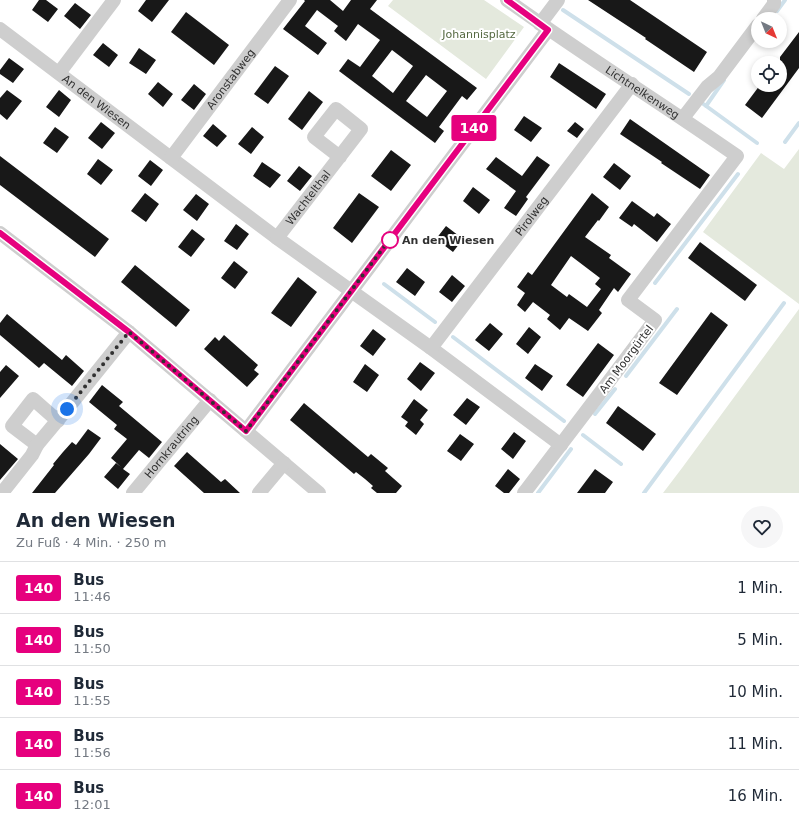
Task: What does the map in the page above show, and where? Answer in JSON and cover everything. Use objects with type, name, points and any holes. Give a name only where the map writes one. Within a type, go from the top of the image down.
[{"type":"street","points":[[58,73],[114,0]]},
{"type":"street","name":"Aronstabweg","points":[[171,158],[290,0]]},
{"type":"street","name":"Lichtnelkenweg","points":[[507,0],[544,27],[683,118],[737,156]]},
{"type":"street","points":[[246,431],[351,292],[544,27],[558,0]]},
{"type":"street","points":[[768,12],[774,4],[774,0]]},
{"type":"street","name":"An den Wiesen","points":[[0,29],[277,238],[431,348],[560,444]]},
{"type":"street","points":[[683,118],[707,87],[719,77],[751,34]]},
{"type":"street","name":"Pirolweg","points":[[431,348],[632,84]]},
{"type":"street","name":"Am Moorgürtel","points":[[524,493],[655,320],[628,300],[737,156]]},
{"type":"street","name":"Wachtelthal","points":[[277,238],[340,157]]},
{"type":"street","points":[[0,234],[129,332],[320,493]]},
{"type":"street","points":[[5,489],[32,455],[37,445],[129,332]]},
{"type":"street","points":[[37,445],[12,426],[33,399],[58,421]]},
{"type":"street","name":"Hornkrautring","points":[[133,493],[210,400]]},
{"type":"street","points":[[259,493],[284,463]]},
{"type":"green space","name":"Johannisplatz","points":[[393,0],[484,0],[524,27],[486,79],[388,6]]},
{"type":"green space","points":[[799,149],[799,304],[703,232],[761,153],[784,169]]},
{"type":"green space","points":[[799,309],[799,493],[663,493],[682,468]]},
{"type":"building","points":[[39,0],[46,0],[58,9],[48,22],[32,10]]},
{"type":"building","points":[[146,0],[169,0],[152,22],[138,11]]},
{"type":"building","points":[[304,0],[330,0],[343,11],[351,0],[377,0],[370,9],[477,88],[467,100],[462,96],[439,127],[444,131],[435,143],[339,71],[348,59],[360,67],[380,40],[358,24],[346,41],[334,31],[338,26],[317,10],[305,26],[327,43],[318,55],[283,29],[305,1]],"holes":[[[392,50],[413,66],[393,93],[372,76]],[[426,75],[447,91],[427,117],[406,101]]]},
{"type":"building","points":[[588,0],[630,0],[707,52],[694,72]]},
{"type":"building","points":[[75,3],[91,15],[80,29],[64,16]]},
{"type":"building","points":[[186,12],[229,45],[214,65],[171,32]]},
{"type":"building","points":[[799,32],[799,68],[787,84],[787,56],[781,56]]},
{"type":"building","points":[[103,43],[118,55],[109,67],[93,55]]},
{"type":"building","points":[[139,48],[156,60],[146,74],[129,63]]},
{"type":"building","points":[[9,58],[24,69],[13,83],[0,74],[0,70]]},
{"type":"building","points":[[559,63],[606,94],[596,109],[550,77]]},
{"type":"building","points":[[275,66],[289,76],[268,104],[254,94]]},
{"type":"building","points":[[158,82],[173,94],[163,107],[148,94]]},
{"type":"building","points":[[194,84],[206,94],[194,110],[181,100]]},
{"type":"building","points":[[7,90],[22,101],[7,120],[0,114],[0,98]]},
{"type":"building","points":[[59,90],[71,100],[59,117],[46,107]]},
{"type":"building","points":[[309,91],[323,102],[302,130],[288,119]]},
{"type":"building","points":[[755,92],[781,92],[762,118],[745,105]]},
{"type":"building","points":[[524,116],[542,128],[531,142],[514,130]]},
{"type":"building","points":[[630,119],[710,175],[700,189],[620,134]]},
{"type":"building","points":[[101,122],[115,133],[102,149],[88,138]]},
{"type":"building","points":[[575,122],[584,129],[577,138],[567,131]]},
{"type":"building","points":[[213,124],[227,136],[217,147],[203,136]]},
{"type":"building","points":[[55,127],[69,137],[57,153],[43,143]]},
{"type":"building","points":[[252,127],[264,137],[251,154],[238,144]]},
{"type":"building","points":[[391,150],[411,165],[391,191],[371,176]]},
{"type":"building","points":[[0,156],[109,239],[95,257],[0,185]]},
{"type":"building","points":[[537,156],[550,165],[526,197],[528,199],[516,216],[504,208],[516,191],[486,169],[496,157],[522,176]]},
{"type":"building","points":[[98,159],[113,170],[101,185],[87,174]]},
{"type":"building","points":[[150,160],[163,170],[151,186],[138,176]]},
{"type":"building","points":[[262,162],[281,175],[270,188],[253,176]]},
{"type":"building","points":[[614,163],[631,176],[620,190],[603,177]]},
{"type":"building","points":[[299,166],[312,176],[300,191],[287,181]]},
{"type":"building","points":[[473,187],[490,200],[479,214],[463,201]]},
{"type":"building","points":[[145,193],[159,204],[146,222],[131,211]]},
{"type":"building","points":[[359,193],[379,207],[352,243],[333,228]]},
{"type":"building","points":[[592,193],[609,207],[585,237],[611,255],[609,258],[631,274],[618,292],[614,288],[599,310],[602,313],[588,331],[569,318],[560,330],[547,319],[550,315],[533,302],[525,312],[517,305],[525,293],[517,287],[528,272],[532,275]],"holes":[[[571,256],[600,278],[595,284],[601,289],[587,307],[569,294],[567,297],[551,285]]]},
{"type":"building","points":[[196,194],[209,204],[197,221],[183,210]]},
{"type":"building","points":[[632,201],[654,217],[657,213],[671,224],[657,242],[634,224],[632,227],[619,218]]},
{"type":"building","points":[[236,224],[249,234],[237,250],[224,241]]},
{"type":"building","points":[[446,226],[463,239],[453,252],[436,239]]},
{"type":"building","points":[[192,229],[205,239],[191,257],[178,247]]},
{"type":"building","points":[[700,242],[757,285],[745,301],[688,258]]},
{"type":"building","points":[[234,261],[248,272],[235,289],[221,278]]},
{"type":"building","points":[[135,265],[190,310],[176,327],[121,282]]},
{"type":"building","points":[[407,268],[425,282],[415,296],[396,282]]},
{"type":"building","points":[[452,275],[465,286],[452,302],[439,292]]},
{"type":"building","points":[[298,277],[317,292],[291,327],[271,313]]},
{"type":"building","points":[[711,312],[728,325],[677,395],[659,383]]},
{"type":"building","points":[[7,314],[62,360],[66,355],[84,371],[72,386],[44,363],[39,368],[0,335],[0,323]]},
{"type":"building","points":[[490,323],[503,334],[489,351],[475,340]]},
{"type":"building","points":[[529,327],[541,337],[528,354],[516,344]]},
{"type":"building","points":[[373,329],[386,339],[373,356],[360,346]]},
{"type":"building","points":[[224,335],[258,365],[254,370],[259,374],[247,387],[204,349],[215,337],[219,341]]},
{"type":"building","points":[[598,343],[614,355],[583,397],[566,385]]},
{"type":"building","points":[[420,362],[435,373],[421,391],[407,379]]},
{"type":"building","points":[[365,364],[379,375],[367,392],[353,382]]},
{"type":"building","points":[[535,364],[553,376],[542,391],[525,378]]},
{"type":"building","points":[[6,365],[19,376],[0,398],[0,372]]},
{"type":"building","points":[[102,385],[123,402],[119,406],[162,442],[149,458],[139,450],[123,469],[130,474],[118,489],[104,477],[116,463],[121,467],[111,458],[127,439],[114,429],[117,425],[89,402]]},
{"type":"building","points":[[467,398],[480,407],[466,425],[453,415]]},
{"type":"building","points":[[414,399],[428,410],[420,420],[424,424],[416,435],[405,426],[408,422],[401,417]]},
{"type":"building","points":[[304,403],[368,457],[371,454],[388,468],[385,471],[402,486],[396,493],[377,493],[371,488],[373,486],[365,479],[356,472],[354,474],[290,420]]},
{"type":"building","points":[[618,406],[656,434],[643,451],[606,423]]},
{"type":"building","points":[[88,429],[101,438],[55,493],[32,493],[63,452],[72,442],[76,445]]},
{"type":"building","points":[[514,432],[526,441],[513,459],[501,449]]},
{"type":"building","points":[[460,434],[474,444],[461,461],[447,451]]},
{"type":"building","points":[[0,444],[18,459],[0,480]]},
{"type":"building","points":[[187,452],[221,482],[225,479],[240,493],[204,493],[174,466]]},
{"type":"building","points":[[508,469],[520,479],[509,493],[504,493],[495,486]]},
{"type":"building","points":[[595,469],[613,482],[605,493],[577,493]]},
{"type":"waterway","points":[[777,11],[785,0]]},
{"type":"waterway","points":[[563,10],[689,94]]},
{"type":"waterway","points":[[706,106],[724,80]]},
{"type":"waterway","points":[[702,103],[757,143]]},
{"type":"waterway","points":[[785,142],[799,123]]},
{"type":"waterway","points":[[655,283],[738,174]]},
{"type":"waterway","points":[[384,284],[435,322]]},
{"type":"waterway","points":[[644,493],[784,303]]},
{"type":"waterway","points":[[626,376],[677,309]]},
{"type":"waterway","points":[[453,337],[564,421]]},
{"type":"waterway","points":[[595,414],[615,389]]},
{"type":"waterway","points":[[583,435],[621,464]]},
{"type":"waterway","points":[[538,493],[571,449]]},
{"type":"bus line","name":"140","points":[[0,233],[129,332],[246,431],[548,30],[507,0]]},
{"type":"place","name":"An den Wiesen","points":[[390,240]]},
{"type":"route","points":[[67,409],[129,332],[246,431],[390,240]]}]
